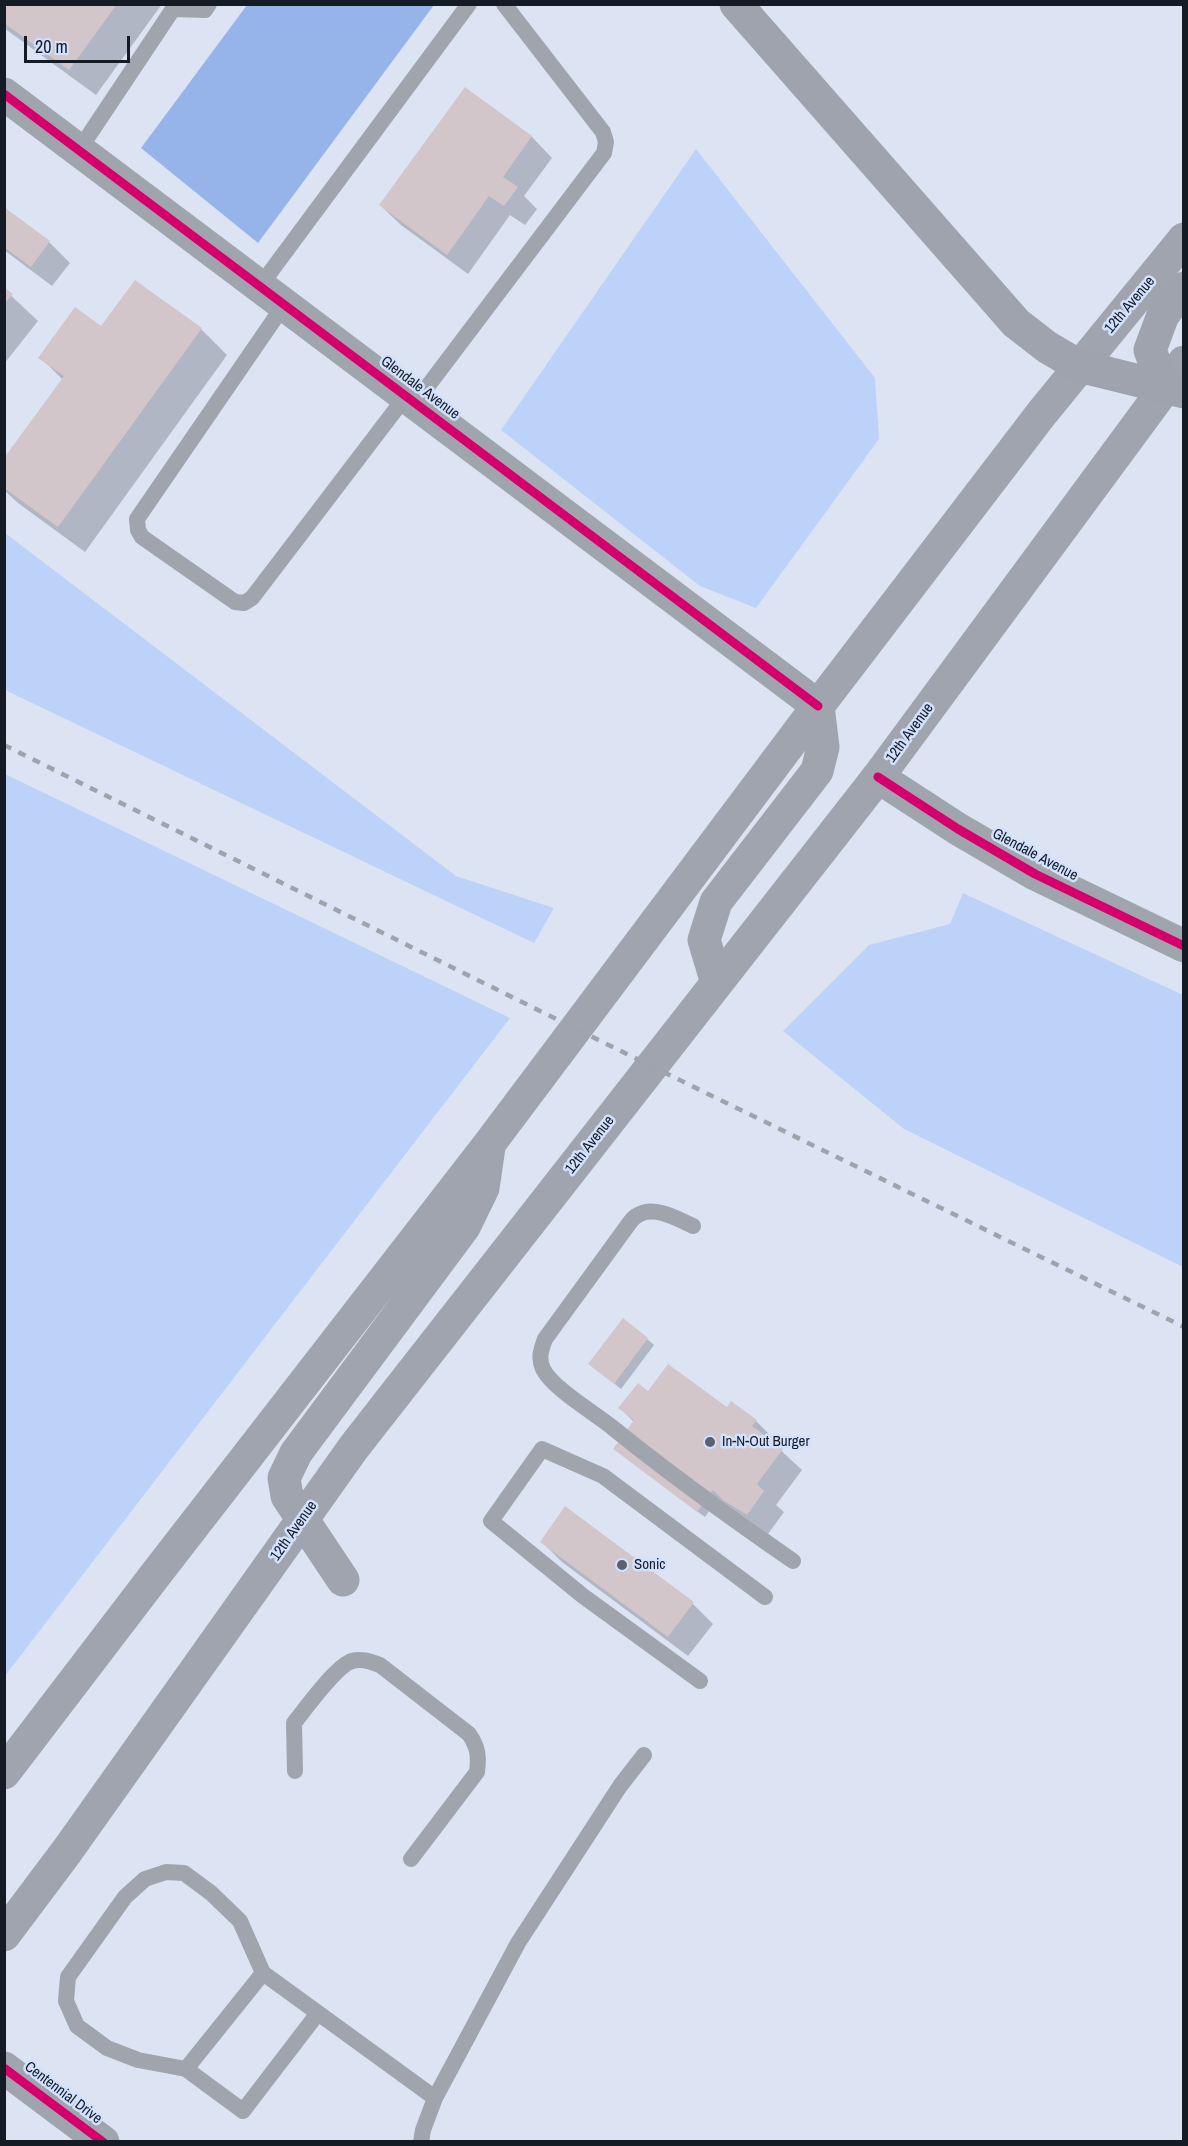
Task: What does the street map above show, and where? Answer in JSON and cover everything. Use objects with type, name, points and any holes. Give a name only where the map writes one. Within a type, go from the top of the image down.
[{"type":"highway","points":[[736,4],[1016,323],[1047,347],[1078,366],[1174,390]]},
{"type":"highway","points":[[1174,390],[1150,350],[1163,315],[1184,288]]},
{"type":"main road","name":"12th Avenue","points":[[4,1773],[490,1143],[818,706],[1078,366],[1184,239]]},
{"type":"main road","name":"12th Avenue","points":[[4,1935],[68,1851],[354,1447],[879,777],[1174,390],[1184,362]]},
{"type":"main road","points":[[717,983],[704,940],[716,902],[817,771],[823,747],[818,706]]},
{"type":"main road","points":[[343,1580],[286,1496],[284,1478],[296,1453],[464,1227],[483,1188],[490,1143]]},
{"type":"main road","name":"Centennial Drive","points":[[4,2068],[103,2142]]},
{"type":"street","name":"Glendale Avenue","points":[[4,94],[818,706]]},
{"type":"street","name":"Glendale Avenue","points":[[879,777],[958,829],[1035,874],[1184,946]]},
{"type":"lane","points":[[79,150],[173,9],[205,10],[209,4]]},
{"type":"lane","points":[[469,4],[272,296],[137,519],[138,530],[142,537],[235,602],[244,603],[252,598],[604,153],[606,142],[603,132],[504,4]]},
{"type":"lane","points":[[693,1226],[672,1216],[651,1211],[638,1214],[545,1339],[539,1356],[549,1378],[581,1404],[706,1500],[793,1561]]},
{"type":"lane","points":[[700,1681],[583,1596],[491,1521],[542,1449],[603,1476],[765,1597]]},
{"type":"lane","points":[[295,1771],[294,1723],[341,1666],[353,1661],[368,1660],[380,1665],[469,1734],[477,1746],[479,1758],[477,1772],[411,1860]]},
{"type":"lane","points":[[407,2142],[422,2136],[435,2098],[518,1943],[620,1786],[644,1755]]},
{"type":"lane","points":[[318,2013],[243,2111],[186,2068],[138,2060],[106,2048],[77,2026],[66,2001],[68,1977],[126,1897],[145,1879],[166,1872],[184,1873],[211,1893],[240,1921],[263,1973],[435,2098]]},
{"type":"lane","points":[[186,2068],[263,1973]]},
{"type":"shaded area","points":[[247,5],[434,5],[258,243],[141,148]]},
{"type":"shaded area","points":[[696,149],[875,378],[879,439],[756,608],[700,586],[501,430]]},
{"type":"shaded area","points":[[5,533],[456,876],[554,908],[534,943],[5,690]]},
{"type":"shaded area","points":[[5,774],[510,1018],[4,1676]]},
{"type":"shaded area","points":[[963,893],[1183,995],[1183,1267],[904,1129],[783,1031],[869,945],[950,924]]},
{"type":"building","points":[[4,4],[117,4],[69,70],[4,23]]},
{"type":"building","points":[[465,87],[532,136],[503,177],[518,187],[504,206],[489,196],[447,255],[379,205]]},
{"type":"building","points":[[4,207],[50,241],[31,267],[4,247]]},
{"type":"building","points":[[135,280],[202,328],[58,527],[4,488],[4,458],[64,376],[38,358],[75,307],[101,326]]},
{"type":"building","points":[[4,287],[13,294],[4,304]]},
{"type":"building","points":[[623,1318],[648,1338],[614,1384],[588,1364]]},
{"type":"building","name":"In-N-Out Burger","points":[[668,1364],[727,1407],[731,1401],[757,1420],[752,1426],[783,1449],[757,1484],[764,1491],[747,1515],[723,1500],[713,1490],[697,1512],[613,1449],[634,1420],[618,1408],[638,1383],[648,1391]]},
{"type":"building","points":[[565,1506],[694,1602],[668,1637],[540,1542]]},
{"type":"railway","points":[[4,745],[1184,1327]]},
{"type":"cycle path","points":[[4,94],[818,706]]},
{"type":"cycle path","points":[[878,777],[958,829],[1035,874],[1184,946]]},
{"type":"cycle path","points":[[4,2068],[103,2142]]},
{"type":"place","name":"In-N-Out Burger","points":[[710,1442]]},
{"type":"place","name":"Sonic","points":[[622,1565]]}]
